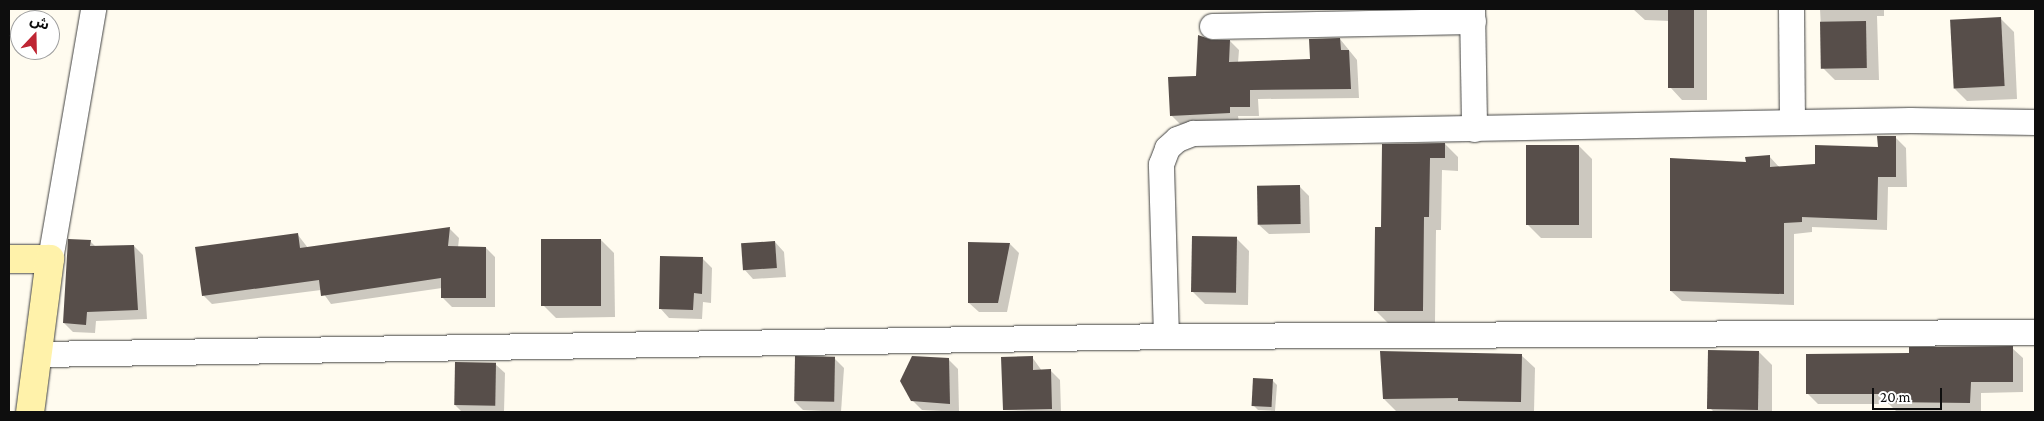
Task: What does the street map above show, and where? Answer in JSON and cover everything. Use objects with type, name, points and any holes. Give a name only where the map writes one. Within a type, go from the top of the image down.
[{"type":"street","points":[[30,412],[50,258],[93,9]]},
{"type":"street","points":[[1791,9],[1792,122]]},
{"type":"street","points":[[1212,26],[1304,16],[1472,15],[1474,129]]},
{"type":"street","points":[[1166,336],[1161,164],[1167,148],[1177,139],[1193,133],[1910,120],[2035,122]]},
{"type":"street","points":[[9,259],[50,258]]},
{"type":"street","points":[[38,354],[1166,336],[2035,332]]},
{"type":"building","points":[[1668,9],[1694,9],[1694,88],[1668,88]]},
{"type":"building","points":[[2001,17],[2005,86],[1954,89],[1950,20]]},
{"type":"building","points":[[1866,21],[1867,68],[1821,69],[1820,22]]},
{"type":"building","points":[[1198,35],[1212,40],[1230,40],[1229,62],[1310,59],[1309,39],[1340,38],[1341,50],[1349,50],[1351,89],[1250,90],[1250,107],[1230,107],[1230,113],[1170,116],[1168,77],[1196,76]]},
{"type":"building","points":[[1877,136],[1896,136],[1896,177],[1878,177],[1877,220],[1802,217],[1802,222],[1784,223],[1784,294],[1670,291],[1670,158],[1746,162],[1745,157],[1770,155],[1770,167],[1815,164],[1815,145],[1878,147]]},
{"type":"building","points":[[1445,143],[1445,158],[1430,158],[1429,217],[1424,217],[1423,311],[1374,311],[1375,227],[1381,227],[1382,144]]},
{"type":"building","points":[[1526,145],[1579,145],[1579,225],[1526,225]]},
{"type":"building","points":[[1300,185],[1301,224],[1258,225],[1257,186]]},
{"type":"building","points":[[450,227],[448,246],[486,247],[486,298],[441,298],[441,278],[321,296],[319,280],[202,296],[195,247],[298,233],[300,248]]},
{"type":"building","points":[[1192,236],[1237,237],[1236,293],[1191,292]]},
{"type":"building","points":[[68,239],[91,240],[90,246],[134,245],[138,310],[87,312],[86,325],[63,323]]},
{"type":"building","points":[[541,239],[601,239],[601,306],[541,306]]},
{"type":"building","points":[[775,241],[777,268],[743,270],[741,243]]},
{"type":"building","points":[[968,242],[1010,243],[998,303],[968,303]]},
{"type":"building","points":[[660,256],[703,257],[702,294],[694,293],[693,310],[659,309]]},
{"type":"building","points":[[2013,346],[2013,382],[1971,382],[1970,403],[1885,402],[1885,394],[1806,394],[1806,354],[1909,353],[1909,347]]},
{"type":"building","points":[[1708,350],[1759,351],[1758,410],[1707,409]]},
{"type":"building","points":[[1380,351],[1522,354],[1521,402],[1458,401],[1458,398],[1383,399]]},
{"type":"building","points":[[795,356],[835,357],[834,402],[794,401]]},
{"type":"building","points":[[912,356],[949,358],[950,404],[911,401],[900,381]]},
{"type":"building","points":[[1033,356],[1033,370],[1051,369],[1052,409],[1003,410],[1001,357]]},
{"type":"building","points":[[455,362],[496,363],[495,406],[454,405]]},
{"type":"building","points":[[1253,378],[1273,379],[1272,407],[1252,406]]}]
